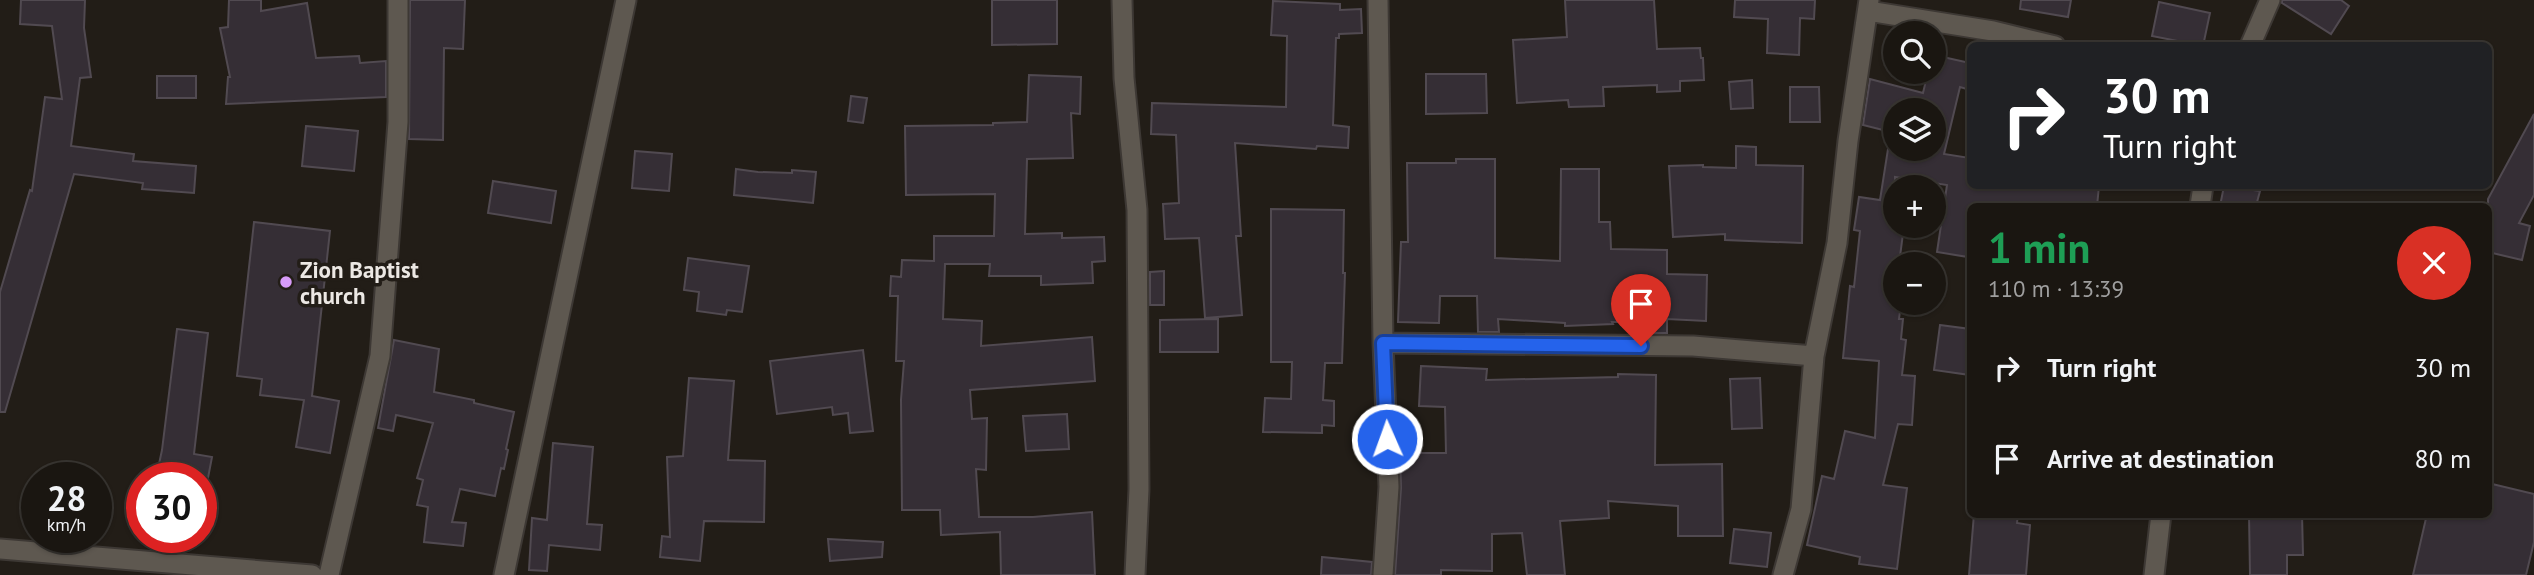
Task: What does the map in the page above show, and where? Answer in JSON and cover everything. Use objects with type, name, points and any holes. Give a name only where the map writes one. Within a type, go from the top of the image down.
[{"type":"street","points":[[329,575],[380,356],[398,122],[398,0]]},
{"type":"street","points":[[504,575],[626,0]]},
{"type":"street","points":[[1122,0],[1124,78],[1137,210],[1139,489],[1135,575]]},
{"type":"street","points":[[1378,0],[1383,343],[1389,487],[1383,575]]},
{"type":"street","points":[[2252,42],[2270,0]]},
{"type":"street","points":[[1783,575],[1801,509],[1814,356],[1837,243],[1848,141],[1868,6],[2038,42]]},
{"type":"street","points":[[1383,343],[1693,346],[1814,356]]},
{"type":"street","points":[[2154,575],[2161,518]]},
{"type":"street","points":[[0,549],[312,575]]},
{"type":"building","points":[[21,0],[85,0],[84,28],[91,77],[80,78],[71,146],[134,154],[133,161],[196,166],[194,193],[142,189],[143,183],[74,174],[5,412],[0,412],[0,292],[30,190],[32,191],[45,97],[62,99],[52,26],[20,24]]},
{"type":"building","points":[[229,0],[261,0],[261,11],[307,3],[316,58],[359,56],[360,63],[386,61],[386,97],[226,104],[230,77],[220,28],[228,27]]},
{"type":"building","points":[[410,0],[465,0],[463,49],[444,48],[443,140],[409,139]]},
{"type":"building","points":[[992,0],[1057,0],[1057,44],[992,45]]},
{"type":"building","points":[[1565,0],[1654,0],[1657,49],[1700,48],[1704,80],[1680,81],[1680,91],[1657,92],[1657,85],[1603,87],[1604,106],[1569,107],[1568,100],[1517,103],[1513,40],[1567,37]]},
{"type":"building","points":[[1735,0],[1815,0],[1814,19],[1800,18],[1799,55],[1767,53],[1768,19],[1734,17]]},
{"type":"building","points":[[2021,0],[2071,0],[2068,17],[2020,9]]},
{"type":"building","points":[[2282,0],[2341,0],[2349,6],[2331,34],[2282,3]]},
{"type":"building","points":[[1273,1],[1340,4],[1340,10],[1361,9],[1362,33],[1339,34],[1339,38],[1336,38],[1333,125],[1349,127],[1348,148],[1317,146],[1316,149],[1235,143],[1241,236],[1236,236],[1242,315],[1205,318],[1199,238],[1165,239],[1163,204],[1179,203],[1176,135],[1151,134],[1152,103],[1286,107],[1287,36],[1271,35]]},
{"type":"building","points":[[2159,2],[2210,13],[2204,42],[2183,42],[2152,36]]},
{"type":"building","points":[[1946,58],[1967,62],[1967,89],[1960,87],[1946,146],[1946,98],[1883,98],[1883,130],[1863,125],[1870,79],[1923,93],[1925,84],[1946,84]]},
{"type":"building","points":[[1426,74],[1486,74],[1487,113],[1426,114]]},
{"type":"building","points":[[1029,75],[1081,77],[1080,114],[1071,113],[1073,158],[1027,159],[1025,234],[1062,233],[1062,238],[1104,237],[1105,261],[1092,262],[1093,283],[1041,285],[1041,276],[989,276],[990,264],[945,264],[943,319],[982,321],[981,346],[1092,337],[1095,381],[970,390],[972,419],[987,418],[986,470],[976,469],[979,517],[1033,517],[1092,512],[1095,575],[1001,575],[1000,532],[941,535],[940,510],[902,510],[901,400],[904,361],[896,361],[898,296],[890,296],[891,276],[901,277],[902,260],[934,261],[934,236],[994,236],[995,194],[906,195],[905,126],[1027,122]]},
{"type":"building","points":[[157,76],[196,76],[196,98],[157,98]]},
{"type":"building","points":[[1752,80],[1753,108],[1731,109],[1729,82]]},
{"type":"building","points":[[1790,87],[1819,87],[1820,122],[1790,122]]},
{"type":"building","points":[[851,96],[867,98],[863,123],[848,121]]},
{"type":"building","points":[[2534,114],[2534,195],[2519,223],[2530,226],[2522,260],[2492,253],[2492,203],[2488,203]]},
{"type":"building","points":[[306,126],[358,131],[354,171],[302,166]]},
{"type":"building","points":[[1736,146],[1756,147],[1756,165],[1803,166],[1802,243],[1725,240],[1725,234],[1673,237],[1669,166],[1736,168]]},
{"type":"building","points":[[635,151],[672,154],[669,191],[632,188]]},
{"type":"building","points":[[1946,154],[1967,158],[1967,189],[2099,189],[2097,203],[1967,203],[1967,257],[1937,252],[1939,238],[1946,238],[1946,175],[1884,175],[1886,161],[1946,161]]},
{"type":"building","points":[[1456,159],[1495,159],[1495,258],[1560,261],[1561,169],[1599,169],[1599,222],[1610,222],[1611,249],[1667,250],[1667,274],[1707,275],[1706,321],[1667,319],[1667,333],[1650,333],[1650,322],[1565,326],[1565,323],[1498,319],[1499,332],[1478,332],[1477,296],[1440,296],[1439,323],[1398,322],[1401,242],[1408,242],[1407,163],[1456,163]]},
{"type":"building","points":[[736,169],[758,172],[816,172],[813,203],[734,195]]},
{"type":"building","points":[[493,181],[556,191],[551,223],[488,213]]},
{"type":"building","points":[[1883,181],[1883,238],[1902,238],[1901,252],[1883,252],[1883,315],[1900,315],[1899,319],[1903,319],[1901,339],[1906,340],[1902,375],[1915,376],[1912,425],[1898,424],[1883,485],[1907,488],[1897,569],[1859,564],[1860,557],[1807,545],[1822,476],[1834,479],[1845,431],[1875,438],[1879,361],[1843,358],[1850,286],[1854,287],[1860,231],[1854,230],[1859,197],[1880,200]]},
{"type":"building","points":[[2223,189],[2260,191],[2257,203],[2221,203]]},
{"type":"building","points":[[1271,209],[1344,210],[1342,363],[1325,363],[1323,400],[1334,401],[1334,426],[1322,425],[1322,433],[1263,432],[1265,398],[1291,399],[1292,362],[1271,362]]},
{"type":"building","name":"Zion Baptist church","points":[[254,222],[330,231],[312,396],[339,401],[330,453],[296,447],[304,400],[260,395],[262,379],[237,376]]},
{"type":"building","points":[[688,258],[749,266],[742,312],[727,310],[726,315],[697,311],[699,292],[684,290]]},
{"type":"building","points":[[1164,271],[1164,305],[1150,305],[1150,272]]},
{"type":"building","points":[[1218,319],[1218,352],[1160,352],[1160,320]]},
{"type":"building","points":[[1940,325],[1967,329],[1967,375],[1934,370]]},
{"type":"building","points":[[177,329],[208,333],[194,454],[212,457],[211,462],[159,462]]},
{"type":"building","points":[[394,340],[439,349],[434,392],[514,412],[504,469],[501,468],[495,496],[460,489],[452,522],[466,523],[463,546],[424,542],[428,507],[417,505],[423,480],[417,478],[433,423],[396,415],[393,431],[378,428]]},
{"type":"building","points":[[863,350],[873,431],[850,433],[848,413],[833,415],[832,407],[777,414],[770,361]]},
{"type":"building","points":[[1421,366],[1487,369],[1486,380],[1618,377],[1618,374],[1656,375],[1655,465],[1722,464],[1723,536],[1678,536],[1678,506],[1608,501],[1609,518],[1560,521],[1565,575],[1527,575],[1522,533],[1492,534],[1492,571],[1441,570],[1441,575],[1395,575],[1401,488],[1400,453],[1446,453],[1445,407],[1419,406]]},
{"type":"building","points":[[689,378],[734,381],[728,460],[765,461],[764,522],[704,521],[700,561],[660,557],[662,536],[670,537],[667,457],[683,456]]},
{"type":"building","points":[[1760,378],[1762,428],[1732,429],[1730,379]]},
{"type":"building","points":[[1067,414],[1069,449],[1026,451],[1023,416]]},
{"type":"building","points":[[553,443],[593,447],[587,524],[602,525],[600,550],[549,545],[547,571],[529,570],[532,518],[547,520]]},
{"type":"building","points":[[2492,484],[2534,494],[2534,542],[2526,575],[2413,575],[2426,518],[2492,518]]},
{"type":"building","points":[[1974,518],[2018,518],[2017,523],[2030,525],[2026,575],[1969,575]]},
{"type":"building","points":[[2249,518],[2302,518],[2303,555],[2287,555],[2287,575],[2250,575]]},
{"type":"building","points":[[1734,529],[1771,533],[1767,567],[1730,563]]},
{"type":"building","points":[[828,539],[883,542],[882,557],[830,561]]},
{"type":"building","points":[[1322,557],[1372,562],[1371,575],[1321,575]]},
{"type":"place","name":"Zion Baptist church","points":[[286,282]]},
{"type":"route","points":[[1387,439],[1383,343],[1641,346]]}]
